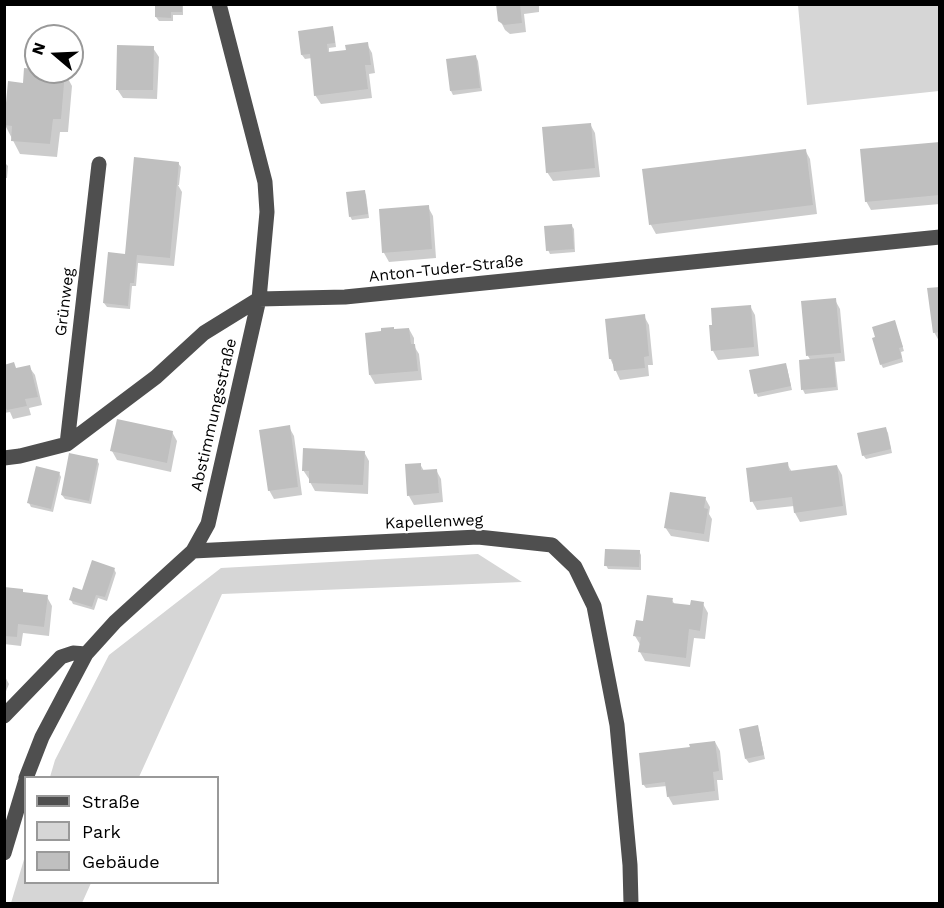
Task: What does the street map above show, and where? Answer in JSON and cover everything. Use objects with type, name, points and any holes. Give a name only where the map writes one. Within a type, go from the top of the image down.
[{"type":"street","name":"Abstimmungsstraße","points":[[27,776],[42,737],[86,654],[115,622],[194,552],[208,524],[259,299],[267,212],[266,182],[219,4]]},
{"type":"street","name":"Grünweg","points":[[67,444],[99,164]]},
{"type":"street","name":"Anton-Tuder-Straße","points":[[4,458],[67,444],[156,377],[204,333],[259,299],[357,296],[939,237]]},
{"type":"street","name":"Kapellenweg","points":[[194,552],[478,537],[552,545],[575,567],[594,606],[617,725],[630,865],[631,903]]},
{"type":"street","points":[[4,716],[62,657],[73,653],[86,654]]},
{"type":"street","name":"Abstimmungsstraße","points":[[4,853],[24,786]]},
{"type":"green space","points":[[798,5],[939,5],[939,91],[807,105]]},
{"type":"green space","points":[[478,554],[522,582],[222,594],[139,776],[50,776],[55,760],[109,655],[221,568]]},
{"type":"green space","points":[[24,859],[24,884],[91,884],[82,903],[11,903]]},
{"type":"building","points":[[155,4],[182,4],[182,12],[171,12],[171,18],[155,17]]},
{"type":"building","points":[[496,4],[520,4],[522,23],[504,25],[498,21]]},
{"type":"building","points":[[333,26],[335,43],[327,44],[328,52],[346,50],[345,45],[368,42],[371,65],[365,65],[368,89],[314,96],[310,54],[301,55],[298,31]]},
{"type":"building","points":[[117,45],[154,46],[153,90],[116,90]]},
{"type":"building","points":[[476,55],[480,88],[450,91],[446,59]]},
{"type":"building","points":[[24,68],[24,84],[64,84],[61,119],[53,119],[50,144],[11,141],[12,126],[4,125],[8,81],[23,83]]},
{"type":"building","points":[[591,123],[595,168],[546,173],[542,127]]},
{"type":"building","points":[[940,142],[940,195],[865,202],[860,149]]},
{"type":"building","points":[[806,149],[813,205],[649,225],[642,169]]},
{"type":"building","points":[[134,157],[179,162],[170,258],[137,255],[134,283],[130,283],[128,306],[103,303],[108,252],[125,254]]},
{"type":"building","points":[[365,190],[368,214],[349,217],[346,192]]},
{"type":"building","points":[[429,205],[432,249],[382,253],[379,209]]},
{"type":"building","points":[[572,224],[574,249],[546,251],[544,226]]},
{"type":"building","points":[[940,287],[940,332],[933,333],[927,288]]},
{"type":"building","points":[[836,298],[841,353],[806,356],[801,301]]},
{"type":"building","points":[[751,305],[754,347],[711,351],[709,325],[712,325],[711,308]]},
{"type":"building","points":[[645,314],[649,356],[644,357],[645,368],[614,371],[612,359],[609,359],[605,319]]},
{"type":"building","points":[[895,320],[903,347],[899,348],[902,358],[880,365],[872,338],[875,337],[872,327]]},
{"type":"building","points":[[394,327],[394,329],[409,328],[411,344],[415,344],[418,371],[369,375],[365,333]]},
{"type":"building","points":[[834,357],[836,387],[801,390],[799,360]]},
{"type":"building","points":[[14,362],[16,368],[30,365],[38,397],[25,399],[27,406],[7,410],[4,404],[4,365]]},
{"type":"building","points":[[786,363],[791,386],[754,394],[749,370]]},
{"type":"building","points":[[117,419],[173,431],[167,463],[110,451]]},
{"type":"building","points":[[290,425],[298,487],[268,491],[259,430]]},
{"type":"building","points":[[886,427],[891,449],[862,456],[857,433]]},
{"type":"building","points":[[303,448],[365,451],[363,485],[309,483],[309,471],[302,471]]},
{"type":"building","points":[[69,453],[98,459],[89,501],[61,495]]},
{"type":"building","points":[[788,462],[789,471],[837,465],[843,506],[794,513],[792,497],[750,502],[746,468]]},
{"type":"building","points":[[421,463],[421,470],[437,469],[439,493],[407,496],[405,464]]},
{"type":"building","points":[[36,466],[60,472],[51,509],[27,503]]},
{"type":"building","points":[[670,492],[706,497],[704,508],[708,509],[704,534],[664,528]]},
{"type":"building","points":[[605,549],[640,550],[639,567],[604,566]]},
{"type":"building","points":[[92,560],[115,568],[105,597],[96,595],[92,607],[69,600],[73,587],[82,590]]},
{"type":"building","points":[[4,587],[48,595],[44,627],[18,624],[17,637],[4,636]]},
{"type":"building","points":[[647,595],[673,598],[672,603],[690,605],[691,600],[704,602],[700,631],[689,629],[686,658],[638,652],[641,637],[633,636],[636,620],[643,621]]},
{"type":"building","points":[[758,725],[764,755],[745,759],[739,729]]},
{"type":"building","points":[[715,741],[719,771],[713,772],[715,791],[667,797],[665,782],[642,785],[639,753],[690,747],[689,744]]}]
